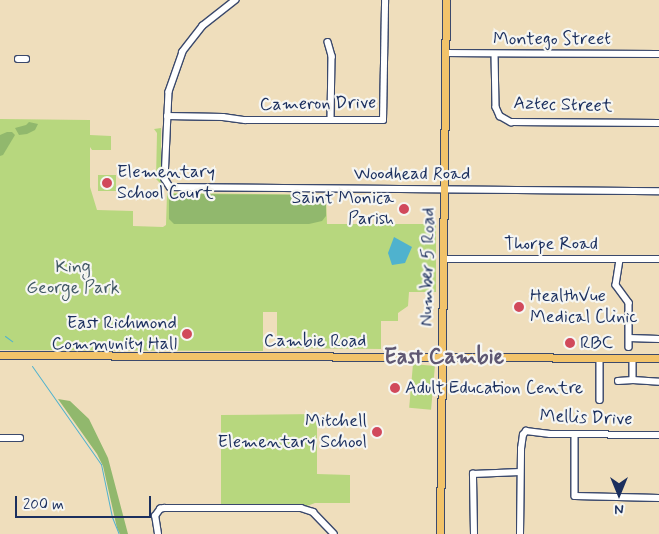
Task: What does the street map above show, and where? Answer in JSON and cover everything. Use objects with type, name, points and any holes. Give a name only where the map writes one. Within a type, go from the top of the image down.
[{"type":"main road","name":"Number 5 Road","points":[[440,534],[446,0]]},
{"type":"main road","name":"Cambie Road","points":[[0,355],[659,358]]},
{"type":"street","points":[[166,116],[169,92],[184,52],[203,26],[236,0]]},
{"type":"street","name":"Cameron Drive","points":[[166,116],[223,117],[245,120],[383,120],[384,0]]},
{"type":"street","points":[[328,42],[332,56],[331,120]]},
{"type":"street","name":"Montego Street","points":[[445,53],[659,54]]},
{"type":"street","name":"Aztec Street","points":[[495,54],[496,107],[500,116],[511,122],[659,122]]},
{"type":"street","points":[[18,59],[26,59]]},
{"type":"street","name":"Woodhead Road","points":[[166,116],[167,184],[175,188],[659,191]]},
{"type":"street","name":"Thorpe Road","points":[[443,259],[620,260],[659,258]]},
{"type":"street","points":[[620,260],[616,285],[629,303],[629,346]]},
{"type":"street","points":[[629,338],[659,339]]},
{"type":"street","points":[[600,358],[600,400]]},
{"type":"street","points":[[633,358],[633,380]]},
{"type":"street","points":[[618,381],[659,382]]},
{"type":"street","name":"Mellis Drive","points":[[520,534],[520,472],[522,443],[526,431],[575,434],[659,435]]},
{"type":"street","points":[[575,434],[575,496],[659,498]]},
{"type":"street","points":[[0,438],[20,438]]},
{"type":"street","points":[[474,534],[473,474],[520,472]]},
{"type":"street","points":[[158,534],[155,516],[164,508],[301,508],[313,512],[334,534]]},
{"type":"green space","name":"King George Park","points":[[0,119],[90,120],[90,135],[111,136],[111,150],[92,150],[90,147],[90,187],[97,210],[133,211],[133,226],[163,227],[166,225],[167,193],[326,195],[327,224],[436,224],[436,292],[409,292],[408,306],[398,313],[398,321],[381,321],[381,349],[277,348],[277,312],[263,312],[263,351],[0,350]]},
{"type":"green space","points":[[29,122],[38,124],[35,130],[19,135],[15,128],[26,125]]},
{"type":"green space","points":[[161,128],[160,183],[156,179],[157,133],[154,129]]},
{"type":"green space","points":[[12,132],[15,135],[3,155],[0,156],[0,135]]},
{"type":"green space","name":"Elementary School Court","points":[[98,175],[116,175],[116,191],[98,191]]},
{"type":"green space","points":[[169,194],[326,195],[326,216],[322,221],[309,224],[174,224],[169,219]]},
{"type":"green space","points":[[413,364],[435,366],[431,410],[409,408]]},
{"type":"green space","points":[[58,399],[70,401],[89,419],[108,458],[128,534],[120,534],[117,528],[103,466],[97,454]]},
{"type":"green space","points":[[317,414],[317,474],[350,475],[350,503],[315,503],[307,506],[221,507],[221,415]]},
{"type":"water","points":[[394,237],[412,247],[405,263],[392,265],[388,253]]},
{"type":"waterway","points":[[5,336],[12,341]]},
{"type":"waterway","points":[[32,366],[101,464],[112,517],[119,534]]},
{"type":"place","name":"Elementary School Court","points":[[107,183]]},
{"type":"place","name":"Saint Monica Parish","points":[[404,209]]},
{"type":"place","name":"HealthVue Medical Clinic","points":[[519,307]]},
{"type":"place","name":"East Richmond Community Hall","points":[[187,334]]},
{"type":"place","name":"RBC","points":[[570,343]]},
{"type":"place","name":"Adult Education Centre","points":[[395,388]]},
{"type":"place","name":"Mitchell Elementary School","points":[[377,432]]},
{"type":"district","name":"East Cambie","points":[[444,358]]}]
